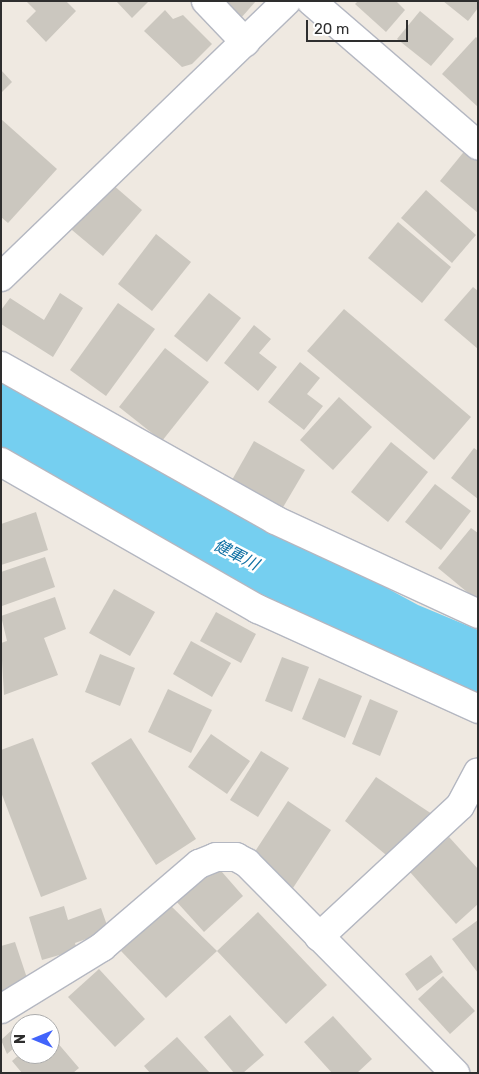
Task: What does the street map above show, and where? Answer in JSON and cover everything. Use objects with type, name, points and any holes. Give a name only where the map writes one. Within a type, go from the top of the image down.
[{"type":"street","points":[[206,1],[245,42]]},
{"type":"street","points":[[1,277],[286,1]]},
{"type":"street","points":[[312,1],[478,145]]},
{"type":"street","points":[[1,366],[275,520],[478,614]]},
{"type":"street","points":[[1,462],[258,609],[478,709]]},
{"type":"street","points":[[319,937],[469,812],[478,772]]},
{"type":"street","points":[[1,1009],[102,947],[199,864],[216,857],[247,863],[455,1073]]},
{"type":"water","name":"健軍川","points":[[1,379],[418,605],[478,630],[478,699],[268,602],[1,454]]},
{"type":"building","points":[[26,1],[66,1],[76,11],[46,42],[26,21],[36,11]]},
{"type":"building","points":[[116,1],[149,1],[132,18]]},
{"type":"building","points":[[223,1],[256,1],[241,18]]},
{"type":"building","points":[[358,1],[396,1],[405,10],[386,32],[355,4]]},
{"type":"building","points":[[443,1],[478,1],[478,8],[468,21]]},
{"type":"building","points":[[165,10],[173,19],[183,15],[212,44],[192,64],[182,67],[144,31]]},
{"type":"building","points":[[420,11],[454,39],[431,66],[397,39]]},
{"type":"building","points":[[476,37],[478,39],[478,107],[442,74]]},
{"type":"building","points":[[1,70],[12,82],[1,93]]},
{"type":"building","points":[[1,119],[57,169],[8,223],[1,217]]},
{"type":"building","points":[[467,148],[478,157],[478,213],[440,181]]},
{"type":"building","points":[[105,178],[142,210],[103,256],[66,225]]},
{"type":"building","points":[[426,190],[476,235],[452,263],[401,218]]},
{"type":"building","points":[[398,222],[451,267],[422,303],[368,258]]},
{"type":"building","points":[[156,234],[191,262],[152,311],[118,284]]},
{"type":"building","points":[[473,287],[478,291],[478,349],[444,320]]},
{"type":"building","points":[[60,293],[83,308],[53,357],[1,324],[1,310],[10,298],[44,320]]},
{"type":"building","points":[[209,293],[241,318],[207,362],[174,336]]},
{"type":"building","points":[[118,303],[155,329],[106,396],[70,370]]},
{"type":"building","points":[[344,309],[471,417],[434,460],[307,351]]},
{"type":"building","points":[[254,325],[271,339],[259,353],[277,367],[258,391],[224,363]]},
{"type":"building","points":[[165,348],[209,382],[162,441],[119,407]]},
{"type":"building","points":[[300,362],[320,378],[307,394],[323,406],[304,430],[268,402]]},
{"type":"building","points":[[339,397],[372,427],[333,470],[300,440]]},
{"type":"building","points":[[254,441],[305,470],[282,509],[232,480]]},
{"type":"building","points":[[391,442],[428,472],[388,522],[351,492]]},
{"type":"building","points":[[474,448],[478,451],[478,499],[451,478]]},
{"type":"building","points":[[435,484],[471,511],[441,550],[405,522]]},
{"type":"building","points":[[36,512],[48,550],[1,565],[1,524]]},
{"type":"building","points":[[471,528],[478,533],[478,601],[438,568]]},
{"type":"building","points":[[45,557],[55,587],[2,606],[1,572]]},
{"type":"building","points":[[114,589],[155,612],[130,656],[89,633]]},
{"type":"building","points":[[55,597],[66,629],[44,638],[58,675],[4,695],[1,643],[7,641],[1,616]]},
{"type":"building","points":[[216,612],[256,634],[241,663],[200,641]]},
{"type":"building","points":[[191,641],[231,663],[212,697],[173,674]]},
{"type":"building","points":[[100,654],[135,668],[120,706],[85,692]]},
{"type":"building","points":[[282,657],[309,667],[292,712],[265,701]]},
{"type":"building","points":[[319,678],[362,696],[345,738],[302,719]]},
{"type":"building","points":[[168,689],[212,710],[191,753],[148,732]]},
{"type":"building","points":[[370,699],[398,711],[380,756],[352,744]]},
{"type":"building","points":[[211,734],[250,761],[227,794],[188,767]]},
{"type":"building","points":[[33,738],[87,879],[41,897],[1,792],[1,750]]},
{"type":"building","points":[[131,738],[196,839],[156,865],[91,763]]},
{"type":"building","points":[[261,751],[289,768],[258,817],[230,800]]},
{"type":"building","points":[[376,777],[432,814],[391,859],[345,821]]},
{"type":"building","points":[[288,801],[331,830],[293,888],[250,859]]},
{"type":"building","points":[[449,837],[478,869],[478,904],[456,924],[410,872]]},
{"type":"building","points":[[215,864],[243,896],[204,932],[175,900]]},
{"type":"building","points":[[169,904],[217,951],[166,998],[121,951]]},
{"type":"building","points":[[64,906],[68,920],[101,908],[109,931],[75,943],[77,950],[42,960],[29,917]]},
{"type":"building","points":[[258,912],[327,985],[286,1024],[217,951]]},
{"type":"building","points":[[478,920],[478,973],[452,939]]},
{"type":"building","points":[[15,942],[29,984],[1,994],[1,946]]},
{"type":"building","points":[[431,955],[443,972],[417,991],[405,974]]},
{"type":"building","points":[[99,969],[145,1019],[115,1047],[68,997]]},
{"type":"building","points":[[443,976],[475,1011],[450,1034],[418,999]]},
{"type":"building","points":[[230,1015],[264,1055],[243,1073],[234,1073],[204,1037]]},
{"type":"building","points":[[333,1016],[372,1059],[357,1073],[332,1073],[304,1042]]},
{"type":"building","points":[[10,1032],[10,1051],[7,1054],[1,1040]]},
{"type":"building","points":[[177,1037],[210,1073],[150,1073],[144,1066]]},
{"type":"building","points":[[60,1046],[79,1068],[73,1073],[22,1073],[14,1064],[60,1064]]}]
